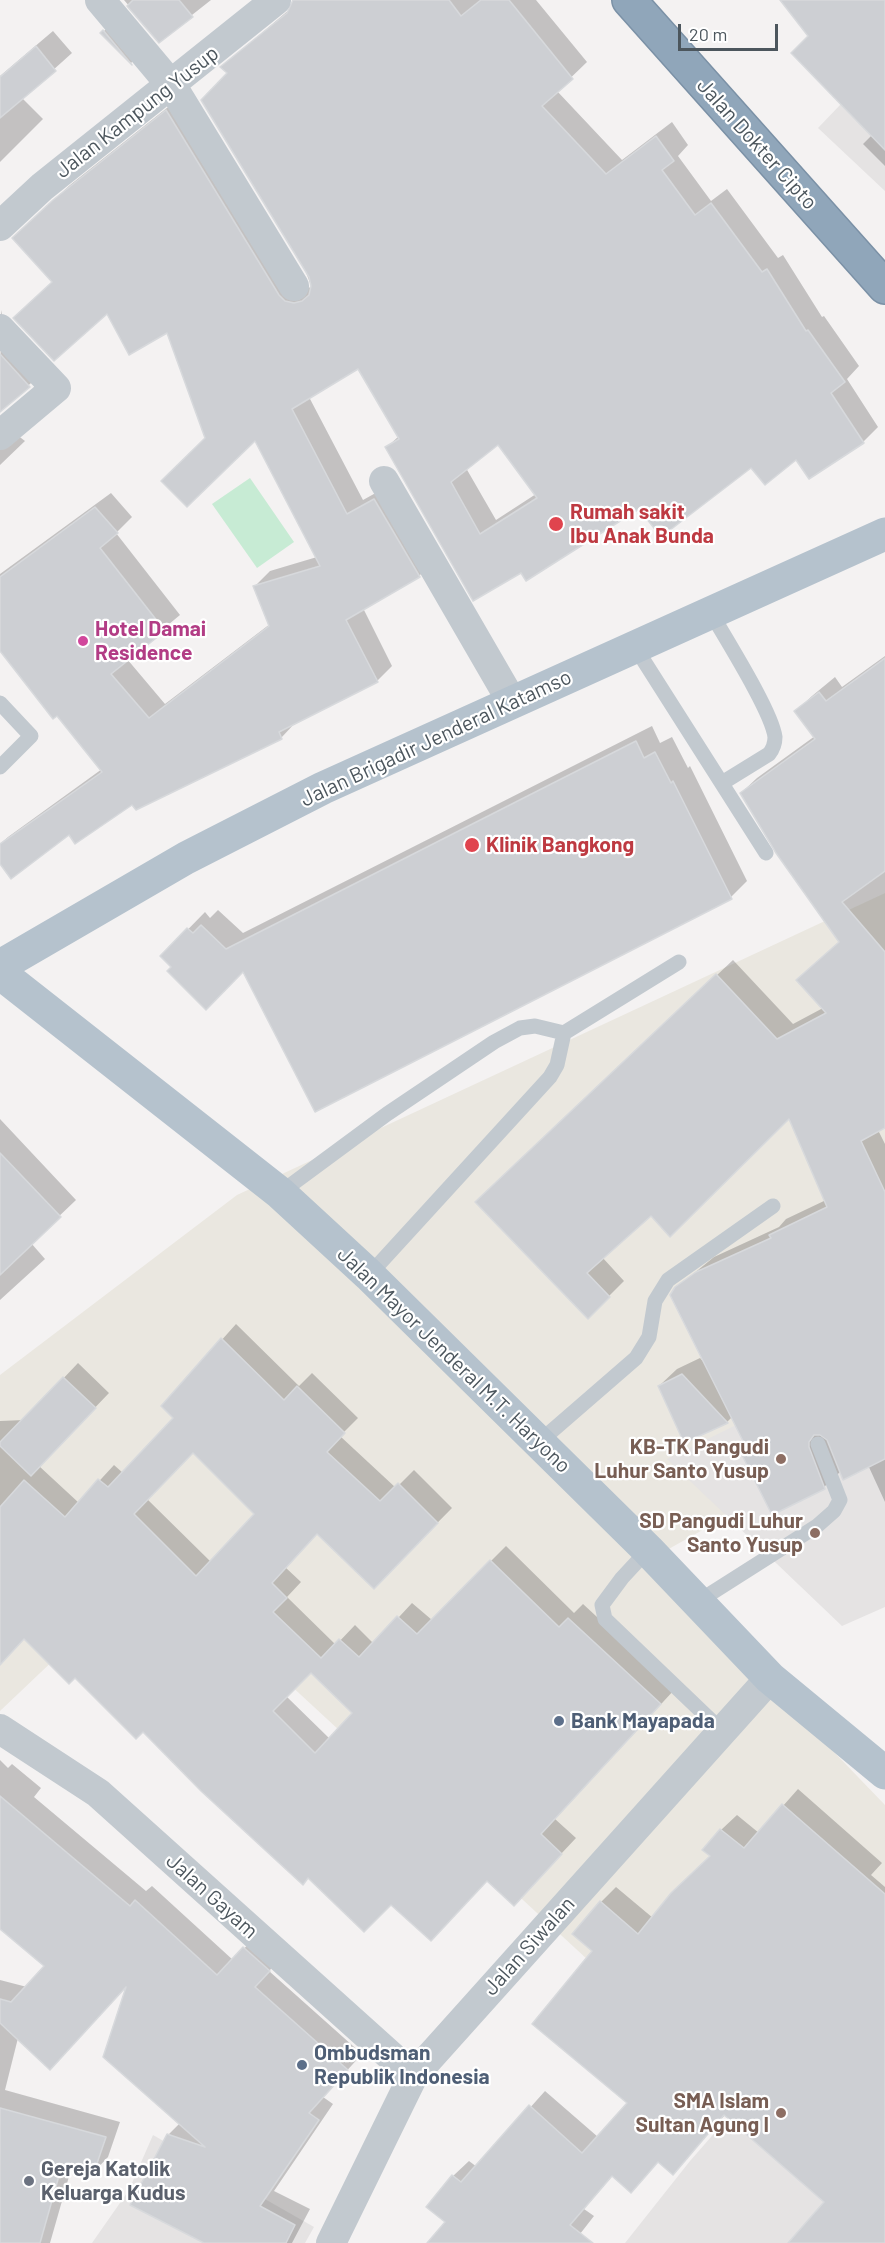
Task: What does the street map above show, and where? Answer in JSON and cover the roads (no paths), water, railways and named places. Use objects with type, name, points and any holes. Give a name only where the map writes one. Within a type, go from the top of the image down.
[{"type":"highway","name":"Jalan Dokter Cipto","points":[[628,0],[885,287]]},
{"type":"main road","name":"Jalan Brigadir Jenderal Katamso","points":[[0,966],[186,858],[323,788],[885,534]]},
{"type":"main road","name":"Jalan Mayor Jenderal M.T. Haryono","points":[[0,973],[280,1193],[369,1275],[648,1550],[771,1678],[885,1773]]},
{"type":"street","points":[[100,0],[172,86],[294,286]]},
{"type":"street","name":"Jalan Kampung Yusup","points":[[0,226],[42,187],[172,86],[276,0]]},
{"type":"street","points":[[0,329],[56,388],[0,435]]},
{"type":"street","points":[[384,481],[512,702]]},
{"type":"street","name":"Jalan Siwalan","points":[[331,2243],[413,2076],[771,1678]]},
{"type":"street","name":"Jalan Gayam","points":[[0,1729],[99,1793],[413,2076]]},
{"type":"lane","points":[[711,613],[768,717],[775,737],[773,748],[768,754],[722,783]]},
{"type":"lane","points":[[635,647],[766,853]]},
{"type":"lane","points":[[0,703],[31,736],[0,767]]},
{"type":"lane","points":[[280,1193],[387,1114],[494,1042],[520,1029],[535,1026],[564,1033],[679,962]]},
{"type":"lane","points":[[369,1275],[550,1077],[557,1065],[564,1033]]},
{"type":"lane","points":[[538,1443],[636,1358],[649,1336],[655,1301],[668,1280],[773,1206]]},
{"type":"lane","points":[[699,1601],[817,1526],[834,1510],[840,1500],[818,1444]]},
{"type":"lane","points":[[648,1550],[621,1578],[602,1605],[605,1619],[722,1731]]},
{"type":"place","name":"Rumah sakit Ibu Anak Bunda","points":[[556,524]]},
{"type":"place","name":"Hotel Damai Residence","points":[[83,641]]},
{"type":"place","name":"Klinik Bangkong","points":[[472,845]]},
{"type":"place","name":"KB-TK Pangudi Luhur Santo Yusup","points":[[781,1459]]},
{"type":"place","name":"SD Pangudi Luhur Santo Yusup","points":[[815,1533]]},
{"type":"place","name":"Bank Mayapada","points":[[559,1721]]},
{"type":"place","name":"Ombudsman Republik Indonesia","points":[[302,2065]]},
{"type":"place","name":"SMA Islam Sultan Agung I","points":[[781,2113]]},
{"type":"place","name":"Gereja Katolik Keluarga Kudus","points":[[29,2181]]}]
